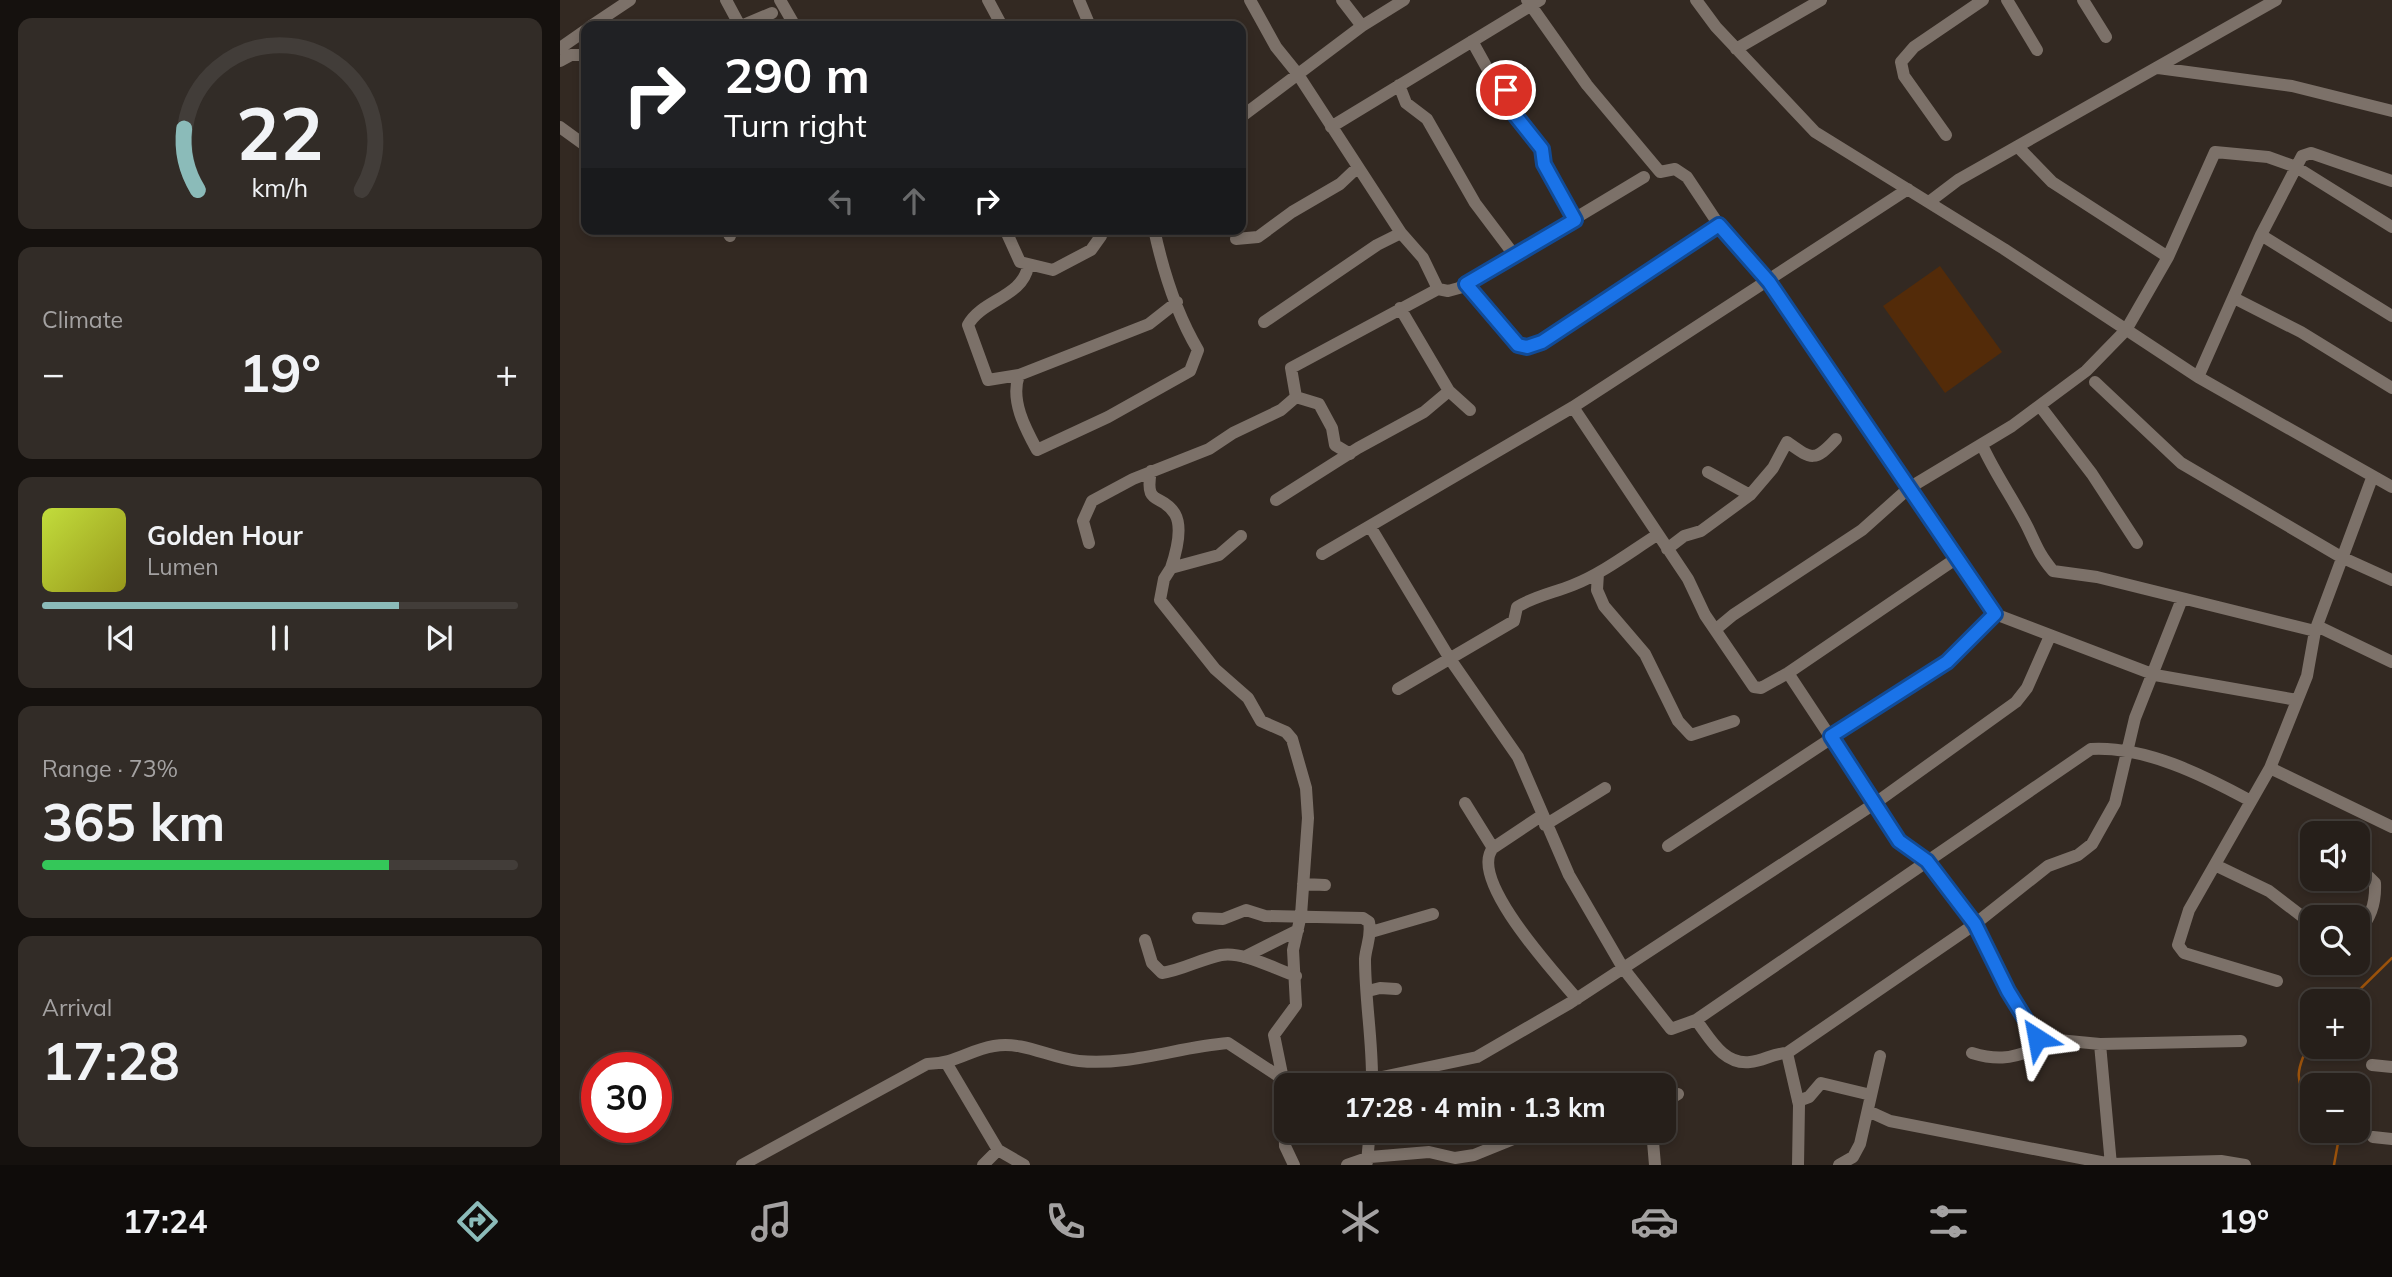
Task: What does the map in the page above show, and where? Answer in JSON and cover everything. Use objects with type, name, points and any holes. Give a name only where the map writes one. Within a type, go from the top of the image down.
[{"type":"street","points":[[606,0],[617,11]]},
{"type":"street","points":[[600,21],[631,0]]},
{"type":"street","points":[[726,0],[738,21]]},
{"type":"street","points":[[780,0],[792,21]]},
{"type":"street","points":[[988,0],[999,21]]},
{"type":"street","points":[[1079,0],[1088,21]]},
{"type":"street","points":[[1250,0],[1276,47],[1297,73],[1401,233],[1423,258],[1437,289]]},
{"type":"street","points":[[1342,0],[1362,26]]},
{"type":"street","points":[[1246,113],[1362,26],[1405,0]]},
{"type":"street","points":[[1696,0],[1736,49],[1815,132],[1929,202],[2198,377],[2392,487]]},
{"type":"street","points":[[1736,49],[1821,0]]},
{"type":"street","points":[[1946,135],[1904,76],[1901,62],[1914,47],[1983,0]]},
{"type":"street","points":[[2007,0],[2037,50]]},
{"type":"street","points":[[2083,0],[2106,37]]},
{"type":"street","points":[[1929,202],[1958,180],[2276,0]]},
{"type":"street","points":[[1331,127],[1533,2],[1567,58],[1618,123],[1660,172],[1675,169],[1687,177],[1719,225],[1769,282],[1995,614],[2155,675],[2297,700]]},
{"type":"street","points":[[753,21],[772,13]]},
{"type":"street","points":[[564,52],[581,35]]},
{"type":"street","points":[[1472,41],[1487,68],[1506,90],[1515,115],[1542,149],[1544,164],[1575,220]]},
{"type":"street","points":[[2158,68],[2292,86],[2392,110]]},
{"type":"street","points":[[1399,85],[1406,103],[1427,118],[1475,204],[1516,256]]},
{"type":"street","points":[[560,127],[581,142]]},
{"type":"street","points":[[2018,146],[2052,182],[2168,257]]},
{"type":"street","points":[[1715,630],[1733,615],[1861,530],[1909,488],[2040,406],[2086,371],[2126,330],[2168,257],[2215,152],[2268,157],[2296,167],[2392,227]]},
{"type":"street","points":[[2198,377],[2261,235],[2302,156],[2311,153],[2392,181]]},
{"type":"street","points":[[1236,239],[1258,237],[1292,212],[1340,184],[1358,167]]},
{"type":"street","points":[[1296,397],[1291,368],[1437,289],[1448,291],[1466,284],[1644,177]]},
{"type":"street","points":[[1322,554],[1371,528],[1573,407],[1769,282],[1908,189]]},
{"type":"street","points":[[1466,284],[1518,345],[1527,347],[1542,342],[1719,225]]},
{"type":"street","points":[[1264,322],[1377,245],[1401,233]]},
{"type":"street","points":[[1006,235],[1020,262],[1053,270],[1091,250],[1101,235]]},
{"type":"street","points":[[1019,375],[1016,384],[1019,407],[1037,450],[1108,417],[1190,372],[1198,350],[1183,323],[1157,252],[1155,235]]},
{"type":"street","points":[[2261,235],[2392,316]]},
{"type":"street","points":[[1028,266],[1026,276],[1007,295],[975,312],[968,325],[988,380],[1019,375],[1149,324],[1177,302]]},
{"type":"street","points":[[2234,298],[2301,332],[2392,388]]},
{"type":"street","points":[[1400,308],[1449,391],[1470,410]]},
{"type":"street","points":[[2095,382],[2181,463],[2341,557],[2392,580]]},
{"type":"street","points":[[1276,500],[1424,412],[1449,391]]},
{"type":"street","points":[[1296,397],[1319,404],[1332,428],[1335,445],[1350,454]]},
{"type":"street","points":[[1089,543],[1083,521],[1091,501],[1151,471],[1209,449],[1233,433],[1281,410],[1296,397]]},
{"type":"street","points":[[2040,406],[2092,474],[2137,544]]},
{"type":"street","points":[[1573,407],[1688,579],[1715,630],[1754,687],[1761,688],[1788,673],[1957,558]]},
{"type":"street","points":[[1667,549],[1684,536],[1701,531],[1750,495],[1773,468],[1787,442],[1803,455],[1814,457],[1824,453],[1836,439]]},
{"type":"street","points":[[1982,444],[1997,479],[2028,529],[2034,548],[2053,571],[2097,577],[2316,629],[2392,662]]},
{"type":"street","points":[[1151,471],[1148,488],[1151,496],[1174,512],[1180,530],[1160,600],[1214,669],[1248,698],[1261,721],[1286,732],[1292,739],[1306,788],[1308,818],[1301,915],[1293,950],[1296,1005],[1274,1035],[1282,1073]]},
{"type":"street","points":[[1708,472],[1750,495]]},
{"type":"street","points":[[2277,981],[2184,953],[2178,946],[2189,910],[2249,800],[2270,768],[2307,676],[2316,629],[2372,478]]},
{"type":"street","points":[[1371,528],[1450,659],[1518,757],[1543,821],[1569,875],[1623,968],[1665,1025],[1671,1029],[1696,1020],[2091,750],[2127,751],[2219,784],[2249,800]]},
{"type":"street","points":[[1398,689],[1514,621],[1517,607],[1535,596],[1572,585],[1598,573],[1657,535]]},
{"type":"street","points":[[1171,568],[1219,555],[1241,536]]},
{"type":"street","points":[[1598,573],[1597,590],[1605,606],[1645,654],[1678,721],[1691,735],[1734,721]]},
{"type":"street","points":[[1696,1020],[1722,1055],[1731,1059],[1752,1062],[1787,1052],[1975,924],[2048,866],[2078,855],[2092,844],[2115,803],[2135,718],[2155,675],[2182,599]]},
{"type":"street","points":[[1668,846],[1947,662],[1995,614]]},
{"type":"street","points":[[1407,1073],[1477,1057],[1577,999],[1874,804],[2016,702],[2027,688],[2050,636]]},
{"type":"street","points":[[1788,673],[1899,841],[1927,861],[1975,924],[2008,991],[2037,1038]]},
{"type":"street","points":[[2270,768],[2392,827]]},
{"type":"street","points":[[1577,999],[1513,920],[1488,868],[1489,852],[1605,788]]},
{"type":"street","points":[[1465,803],[1493,848]]},
{"type":"street","points":[[2215,865],[2269,891],[2300,916]]},
{"type":"street","points":[[2370,878],[2375,883],[2376,898],[2370,919]]},
{"type":"street","points":[[1303,884],[1325,885]]},
{"type":"street","points":[[1198,918],[1223,919],[1246,910],[1265,916],[1363,918],[1369,922],[1371,932],[1365,955],[1372,1073]]},
{"type":"street","points":[[1371,932],[1433,914]]},
{"type":"street","points":[[1244,957],[1298,930]]},
{"type":"street","points":[[1145,940],[1152,963],[1162,973],[1179,971],[1223,954],[1244,957],[1296,976]]},
{"type":"street","points":[[1368,991],[1380,988],[1396,989]]},
{"type":"street","points":[[2037,1038],[2100,1044],[2241,1041]]},
{"type":"street","points":[[1972,1054],[1992,1059],[2012,1058],[2032,1050],[2037,1038]]},
{"type":"street","points":[[742,1165],[927,1064],[947,1064],[994,1046],[1028,1046],[1077,1061],[1127,1061],[1228,1043],[1274,1073]]},
{"type":"street","points":[[2100,1044],[2111,1165]]},
{"type":"street","points":[[1787,1052],[1798,1101],[1798,1165]]},
{"type":"street","points":[[1839,1165],[1853,1157],[1868,1111],[1880,1056]]},
{"type":"street","points":[[947,1064],[998,1150],[1024,1165]]},
{"type":"street","points":[[2372,1065],[2392,1067]]},
{"type":"street","points":[[1798,1101],[1809,1097],[1821,1083],[1871,1095]]},
{"type":"street","points":[[1868,1111],[1890,1121],[2111,1165],[2221,1161],[2245,1165]]},
{"type":"street","points":[[2373,1137],[2392,1139]]},
{"type":"street","points":[[1285,1143],[1294,1165]]},
{"type":"street","points":[[1368,1161],[1369,1143]]},
{"type":"street","points":[[1347,1165],[1429,1152],[1455,1158],[1474,1155],[1504,1143]]},
{"type":"street","points":[[1653,1143],[1655,1165]]},
{"type":"street","points":[[983,1165],[998,1150]]},
{"type":"shaded area","points":[[1940,266],[2002,352],[1945,393],[1883,306]]},
{"type":"waterway","points":[[2360,989],[2392,958]]},
{"type":"waterway","points":[[2300,1084],[2302,1059]]},
{"type":"waterway","points":[[2334,1165],[2338,1143]]},
{"type":"route","points":[[1506,90],[1515,115],[1542,149],[1544,164],[1575,220],[1466,284],[1518,345],[1527,347],[1542,342],[1719,225],[1769,282],[1995,614],[1947,662],[1898,696],[1831,736],[1899,841],[1927,861],[1975,924],[2008,991],[2037,1038]]}]
